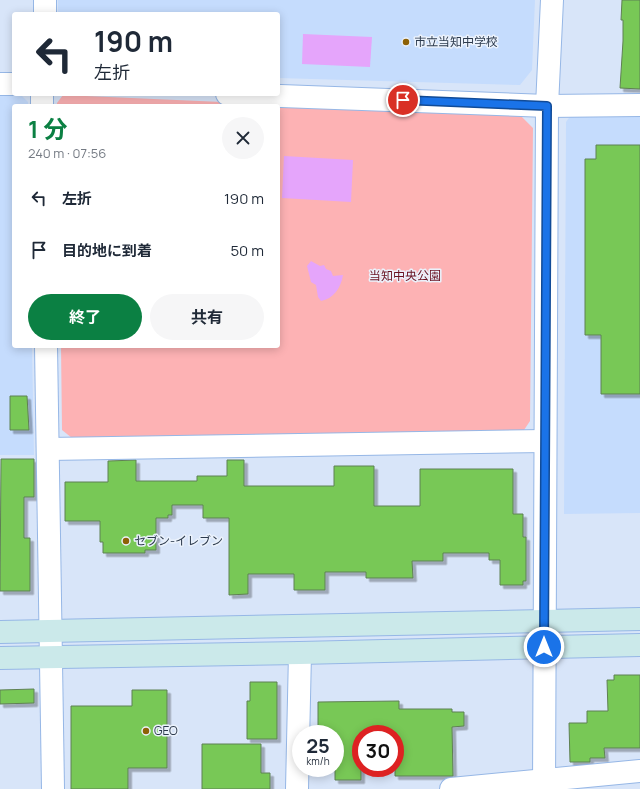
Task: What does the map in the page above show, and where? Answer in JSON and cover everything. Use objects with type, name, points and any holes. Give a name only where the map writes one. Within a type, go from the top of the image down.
[{"type":"street","points":[[44,12],[45,0]]},
{"type":"street","points":[[544,785],[547,106],[552,0]]},
{"type":"street","points":[[0,84],[12,84]]},
{"type":"street","points":[[280,96],[547,106],[640,105]]},
{"type":"street","points":[[46,348],[53,789]]},
{"type":"street","points":[[48,449],[545,441]]},
{"type":"street","points":[[0,632],[640,619]]},
{"type":"street","points":[[0,658],[640,645]]},
{"type":"street","points":[[297,789],[300,653]]},
{"type":"street","points":[[451,789],[544,785],[640,771]]},
{"type":"shaded area","name":"市立当知中学校","points":[[58,0],[535,0],[532,70],[520,85],[280,78],[280,12],[58,12]]},
{"type":"shaded area","points":[[303,34],[372,37],[370,67],[302,64]]},
{"type":"shaded area","points":[[0,93],[12,94],[12,96],[22,96],[28,102],[28,104],[12,104],[12,348],[32,348],[34,455],[0,455]]},
{"type":"shaded area","points":[[571,115],[640,116],[640,513],[564,514],[566,122]]},
{"type":"shaded area","points":[[284,156],[353,160],[351,202],[282,198]]},
{"type":"shaded area","points":[[311,261],[320,266],[324,265],[326,269],[331,271],[333,276],[343,275],[336,292],[325,300],[321,301],[318,297],[316,285],[311,282],[307,266]]},
{"type":"green space","name":"当知中央公園","points":[[62,96],[86,96],[269,104],[57,104]]},
{"type":"green space","name":"当知中央公園","points":[[280,104],[520,115],[533,128],[530,421],[524,430],[72,438],[62,430],[61,348],[280,348]]},
{"type":"building","points":[[622,0],[640,0],[640,89],[620,88],[623,41],[623,20],[621,20]]},
{"type":"building","points":[[596,145],[640,145],[640,394],[601,394],[601,335],[585,335],[585,159],[596,159]]},
{"type":"building","points":[[10,396],[27,396],[29,430],[10,430]]},
{"type":"building","points":[[1,459],[34,459],[34,497],[24,497],[24,538],[30,538],[30,591],[0,591]]},
{"type":"building","points":[[136,460],[136,481],[197,481],[197,476],[227,476],[227,460],[244,460],[244,486],[334,486],[334,466],[374,466],[374,506],[420,506],[420,469],[513,469],[513,514],[523,514],[523,537],[526,537],[526,581],[523,581],[523,585],[500,585],[500,560],[489,560],[489,553],[443,553],[443,561],[412,561],[413,578],[366,578],[366,572],[325,572],[325,590],[294,590],[294,574],[248,574],[248,594],[229,595],[229,518],[203,518],[203,505],[172,505],[172,515],[168,515],[168,518],[156,518],[156,550],[145,550],[145,553],[103,553],[103,542],[100,542],[100,521],[65,521],[65,482],[108,482],[108,461]]},
{"type":"building","points":[[614,675],[640,675],[640,748],[604,748],[605,758],[590,758],[590,762],[570,762],[569,723],[587,723],[587,711],[608,711],[607,680],[614,680]]},
{"type":"building","points":[[250,682],[277,682],[277,739],[247,739],[247,701],[250,701]]},
{"type":"building","points":[[34,689],[34,703],[0,704],[0,690]]},
{"type":"building","points":[[132,690],[167,690],[167,768],[128,768],[128,789],[71,789],[71,706],[132,706]]},
{"type":"building","points":[[399,701],[399,709],[452,709],[452,712],[464,712],[464,726],[452,727],[453,776],[404,776],[404,725],[352,725],[352,777],[361,777],[361,780],[335,780],[335,777],[344,777],[344,725],[318,725],[318,702]]},
{"type":"building","points":[[202,744],[261,744],[261,773],[270,773],[270,789],[202,789]]},
{"type":"place","name":"市立当知中学校","points":[[406,42]]},
{"type":"place","name":"セブン-イレブン","points":[[126,541]]},
{"type":"place","name":"GEO","points":[[146,731]]},
{"type":"route","points":[[403,100],[547,106],[544,647]]}]
